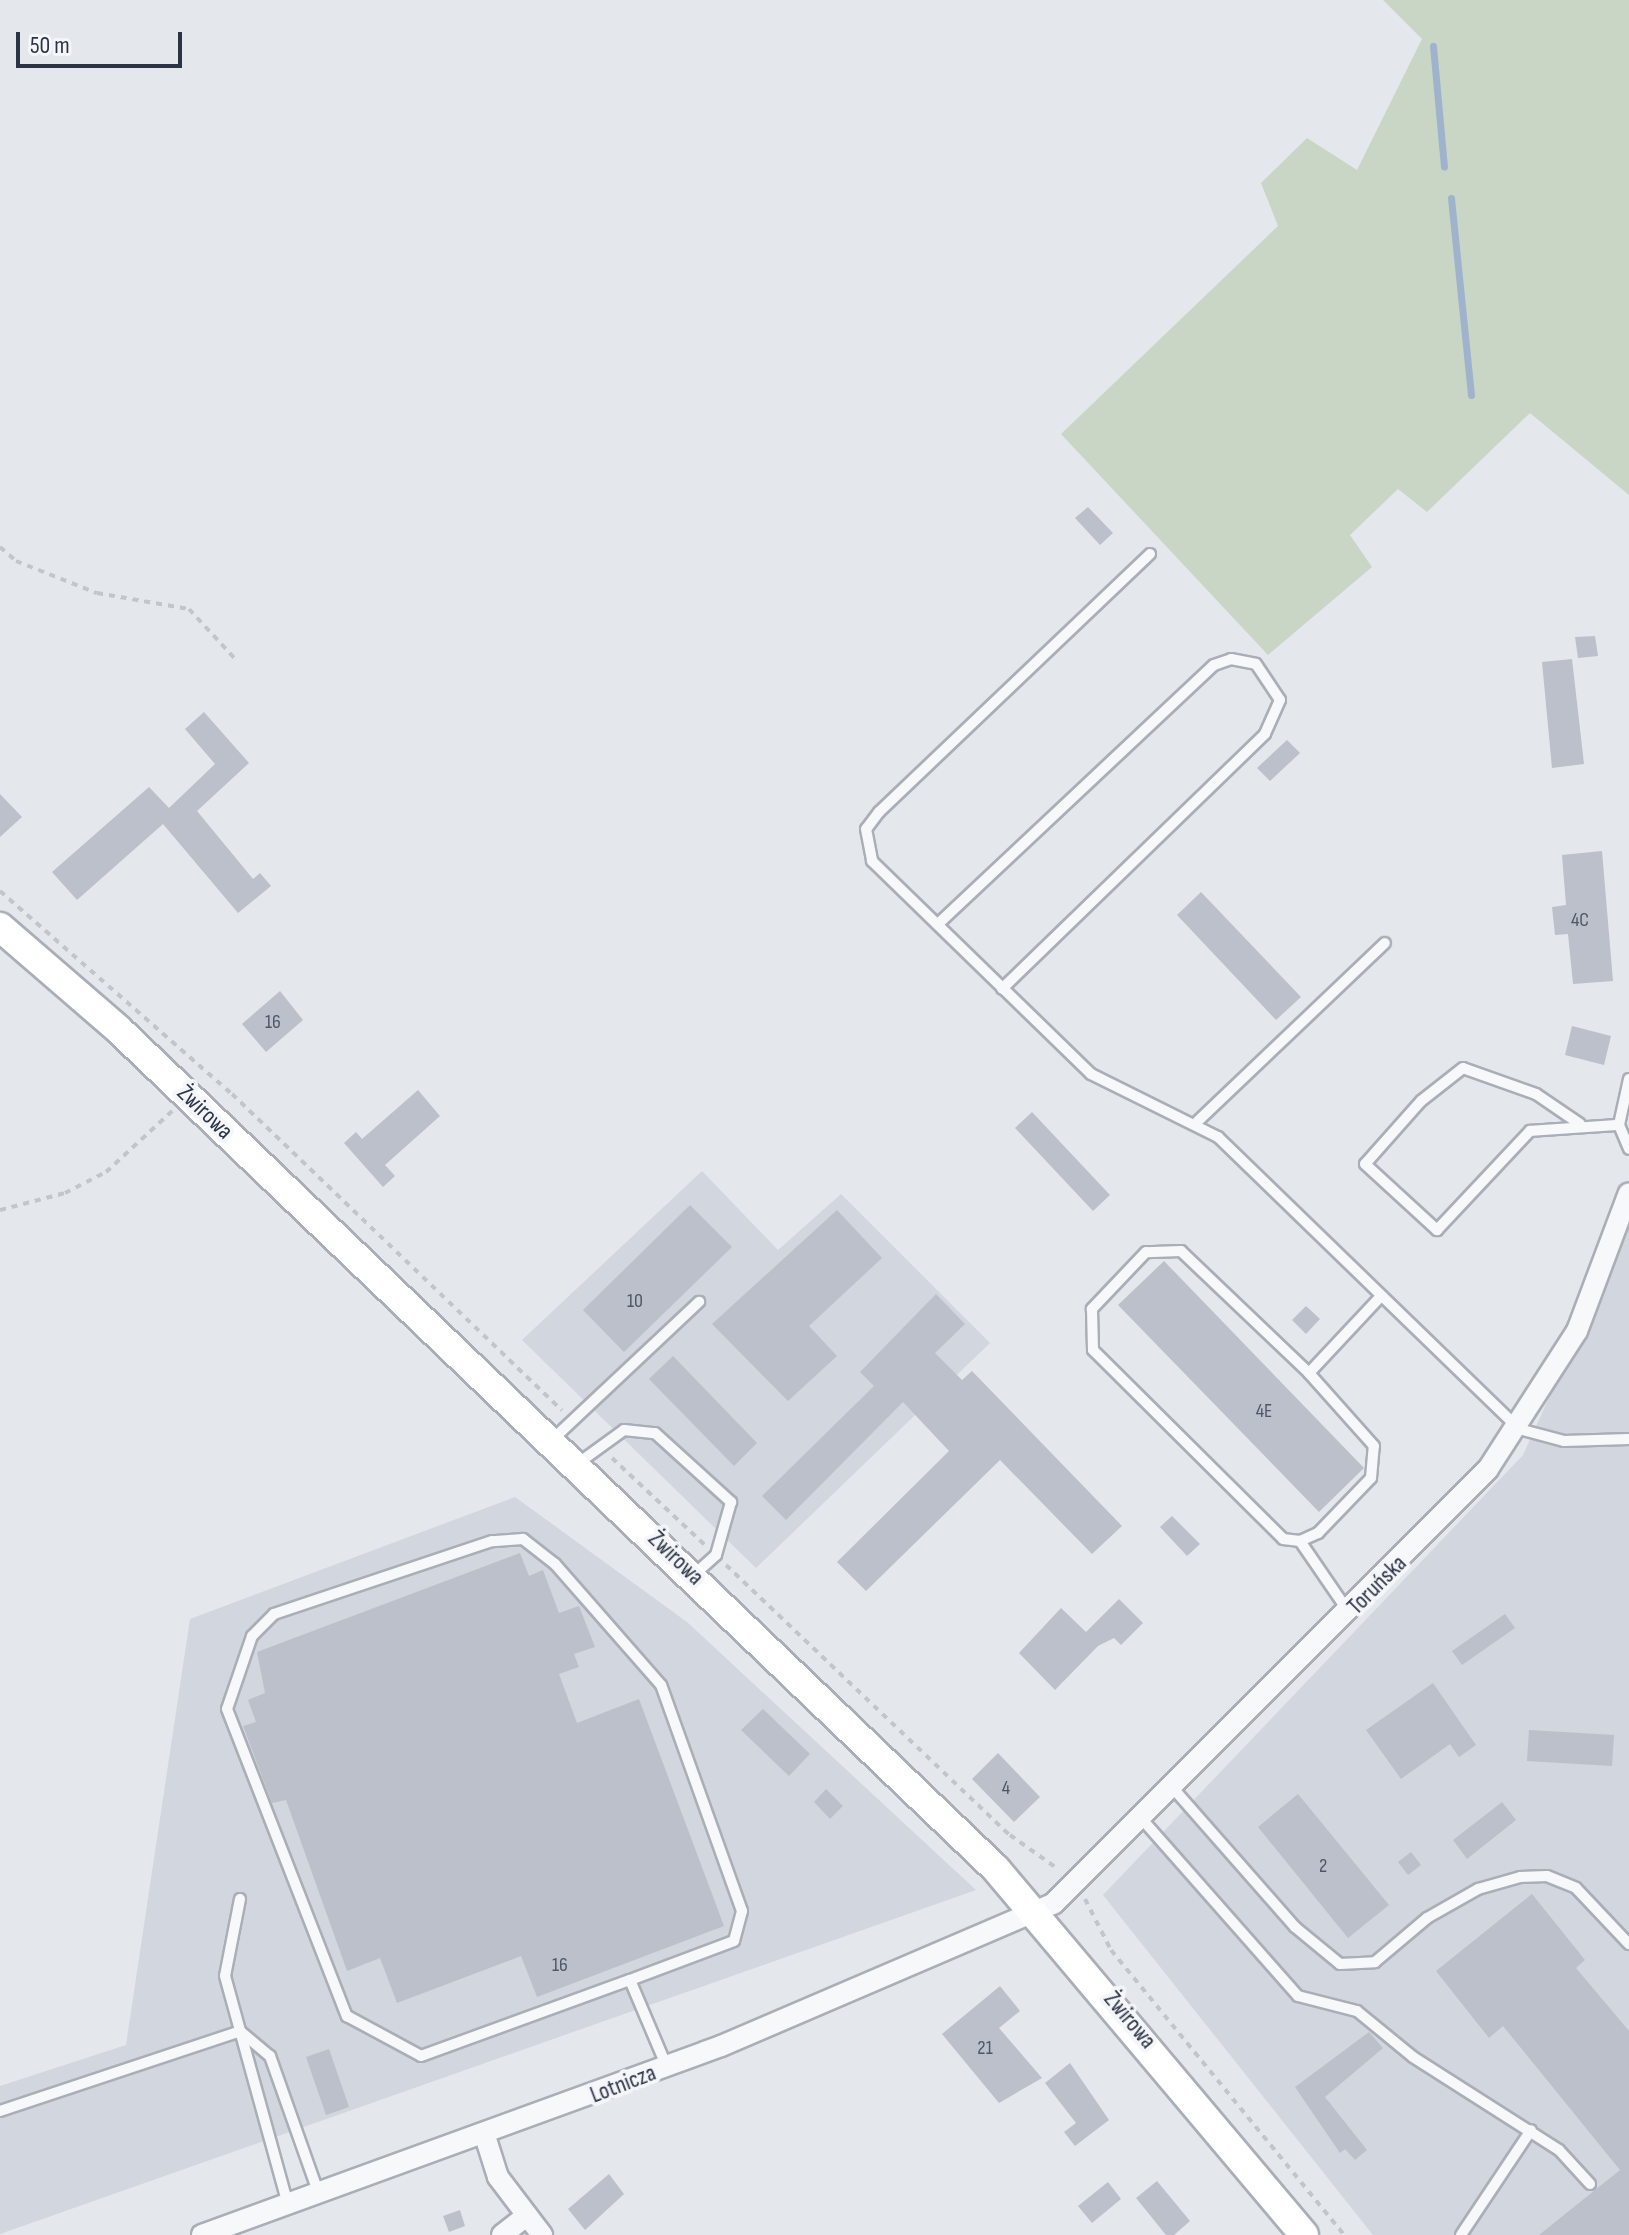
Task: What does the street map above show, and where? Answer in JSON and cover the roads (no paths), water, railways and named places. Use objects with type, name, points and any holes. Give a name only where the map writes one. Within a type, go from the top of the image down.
[{"type":"street","name":"Żwirowa","points":[[0,927],[188,1096],[552,1440],[1038,1913],[1304,2235]]},
{"type":"street","name":"Toruńska","points":[[1038,1913],[1141,1818],[1444,1519],[1519,1429],[1577,1331],[1629,1193]]},
{"type":"street","name":"Lotnicza","points":[[202,2235],[485,2136],[667,2067],[1038,1913]]},
{"type":"street","points":[[485,2136],[498,2177],[542,2235]]},
{"type":"street","points":[[502,2235],[526,2216]]},
{"type":"lane","points":[[1150,554],[866,829],[872,861],[1091,1074],[1198,1121],[1519,1429],[1564,1441],[1629,1439]]},
{"type":"lane","points":[[938,924],[1214,665],[1231,659],[1256,664],[1280,700],[1265,734],[1002,989]]},
{"type":"lane","points":[[1198,1121],[1385,943]]},
{"type":"lane","points":[[1580,1124],[1536,1094],[1463,1068],[1421,1101],[1365,1164],[1437,1230],[1530,1131],[1580,1124],[1619,1125]]},
{"type":"lane","points":[[1629,1079],[1619,1125],[1629,1149]]},
{"type":"lane","points":[[1181,1251],[1309,1373],[1374,1446],[1375,1461],[1371,1478],[1318,1533],[1300,1541],[1283,1539],[1093,1350],[1092,1309],[1146,1252],[1181,1251]]},
{"type":"lane","points":[[1309,1373],[1380,1297]]},
{"type":"lane","points":[[552,1440],[699,1302]]},
{"type":"lane","points":[[577,1464],[624,1430],[655,1433],[731,1502],[716,1555],[694,1575]]},
{"type":"lane","points":[[523,1539],[555,1564],[661,1685],[742,1911],[734,1941],[630,1980],[421,2056],[347,2016],[227,1709],[252,1636],[274,1614],[492,1541],[523,1539]]},
{"type":"lane","points":[[1300,1541],[1349,1613]]},
{"type":"lane","points":[[1172,1787],[1295,1927],[1340,1964],[1375,1962],[1427,1918],[1478,1889],[1520,1877],[1547,1876],[1576,1888],[1629,1944]]},
{"type":"lane","points":[[1141,1818],[1298,1996],[1357,2011],[1413,2057],[1531,2130],[1590,2184]]},
{"type":"lane","points":[[240,1899],[225,1976],[240,2031],[240,2051],[288,2205]]},
{"type":"lane","points":[[630,1980],[667,2067]]},
{"type":"lane","points":[[240,2031],[270,2056],[319,2194]]},
{"type":"lane","points":[[0,2111],[240,2031]]},
{"type":"lane","points":[[1461,2235],[1531,2130]]},
{"type":"waterway","points":[[1433,46],[1444,166]]},
{"type":"waterway","points":[[1451,198],[1471,395]]}]
